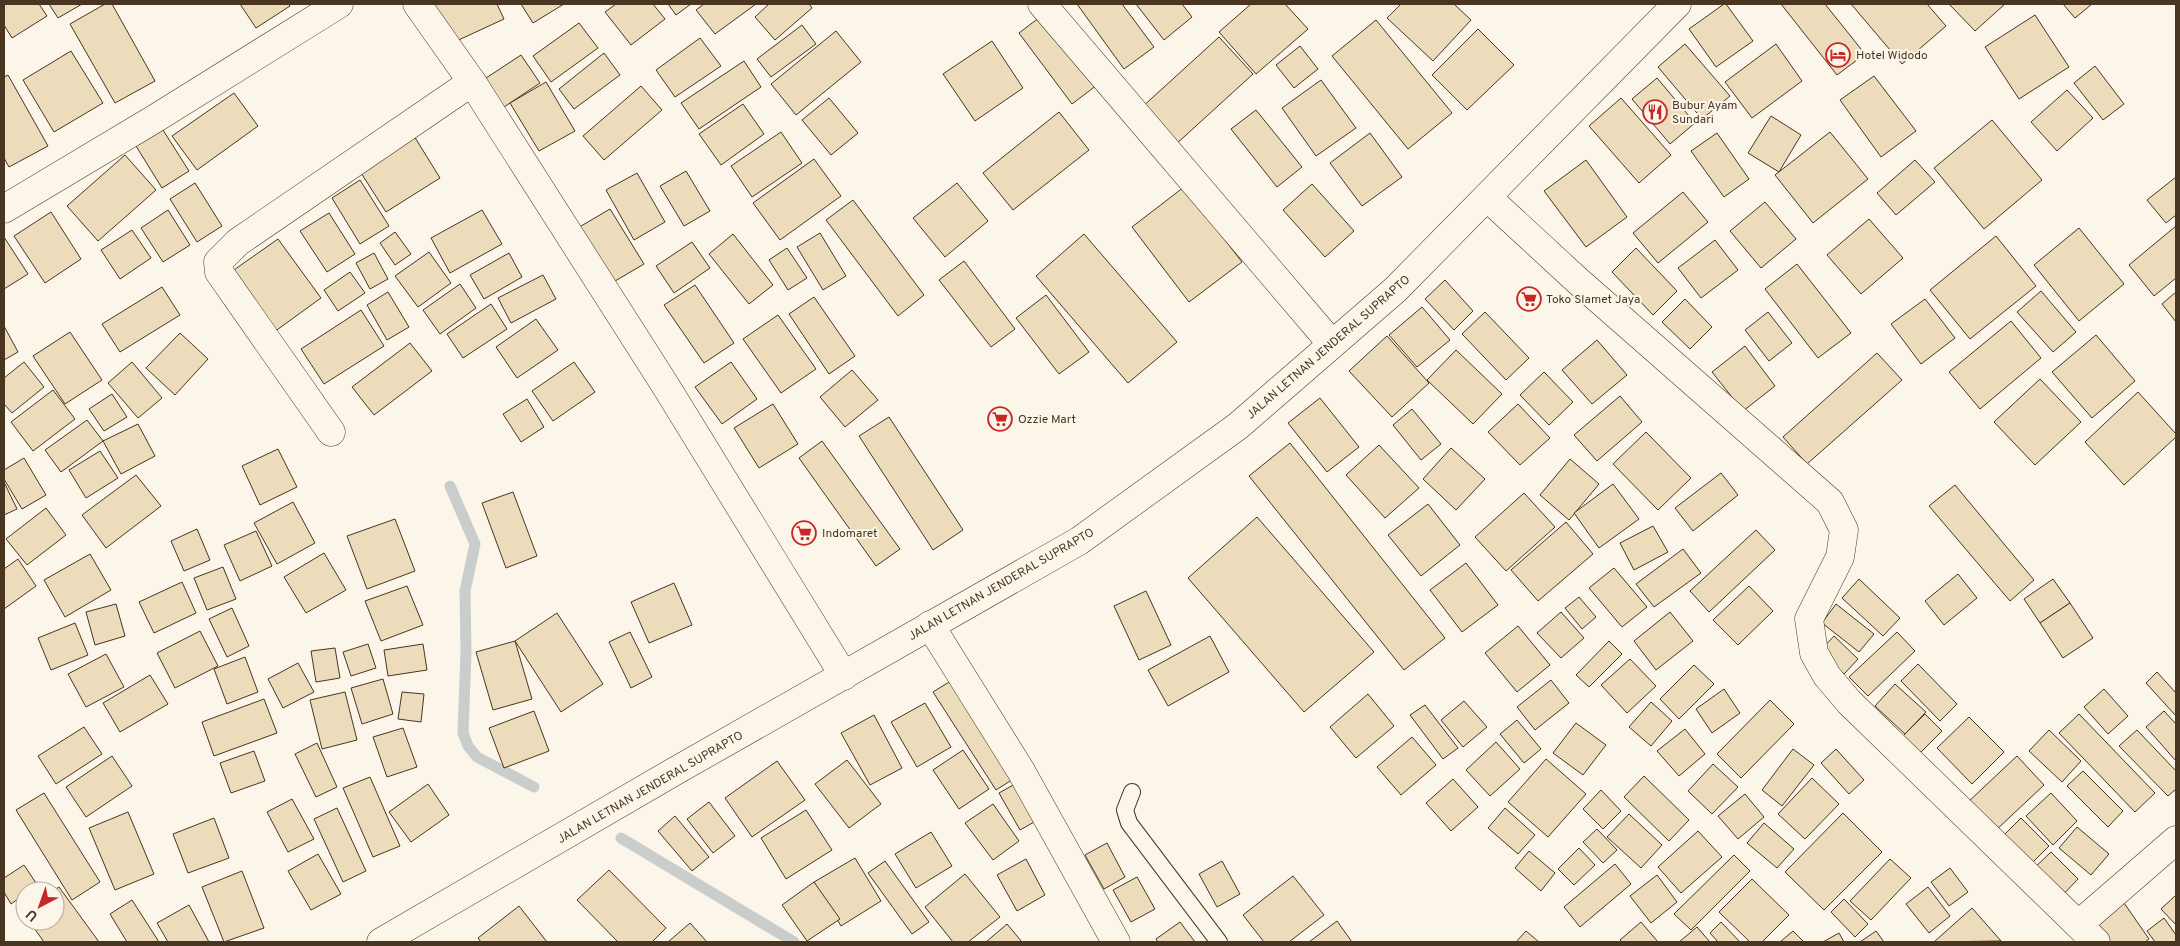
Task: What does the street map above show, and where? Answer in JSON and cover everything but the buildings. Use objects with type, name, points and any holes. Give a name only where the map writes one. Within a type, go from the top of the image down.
[{"type":"street","points":[[4,210],[339,4]]},
{"type":"street","points":[[417,4],[472,82],[667,388],[844,676]]},
{"type":"street","points":[[1042,4],[1332,344]]},
{"type":"street","name":"JALAN LETNAN JENDERAL SUPRAPTO","points":[[381,942],[677,770],[1079,541],[1238,426],[1395,290],[1677,4]]},
{"type":"street","points":[[330,432],[219,272],[218,262],[238,242],[472,82]]},
{"type":"street","points":[[1487,197],[1585,287],[1830,502],[1844,530],[1840,557],[1809,619],[1814,653],[1827,676],[1849,702],[2088,933],[2176,840]]},
{"type":"street","points":[[930,625],[1021,771],[1116,942]]},
{"type":"lane","points":[[1132,792],[1125,810],[1129,823],[1219,942]]},
{"type":"waterway","points":[[450,486],[475,544],[465,591],[466,653],[463,733],[468,746],[477,757],[534,787]]},
{"type":"waterway","points":[[621,838],[794,942]]},
{"type":"place","name":"Hotel Widodo","points":[[1838,55]]},
{"type":"place","name":"Bubur Ayam Sundari","points":[[1655,112]]},
{"type":"place","name":"Toko Slamet Jaya","points":[[1529,299]]},
{"type":"place","name":"Ozzie Mart","points":[[1000,419]]},
{"type":"place","name":"Indomaret","points":[[804,533]]}]
